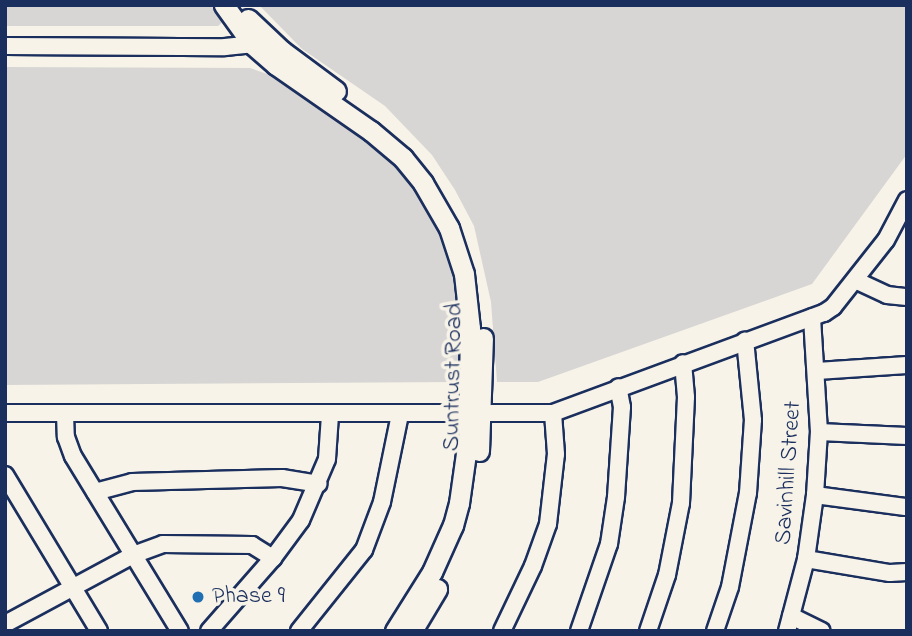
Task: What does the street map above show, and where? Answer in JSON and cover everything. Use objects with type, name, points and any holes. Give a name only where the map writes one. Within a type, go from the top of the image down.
[{"type":"street","points":[[224,5],[257,39]]},
{"type":"street","points":[[238,5],[257,39]]},
{"type":"street","points":[[5,46],[225,47],[257,39]]},
{"type":"street","name":"Suntrust Road","points":[[257,39],[276,65],[387,144],[416,174],[435,203],[459,255],[467,292],[478,464],[465,527],[451,561],[412,631]]},
{"type":"street","points":[[5,413],[553,413],[833,307],[886,240],[907,200]]},
{"type":"street","points":[[855,280],[887,295],[907,296]]},
{"type":"street","name":"Savinhill Street","points":[[789,623],[806,559],[815,495],[819,432],[812,317]]},
{"type":"street","points":[[715,631],[730,587],[748,493],[753,420],[745,340]]},
{"type":"street","points":[[648,631],[667,575],[681,503],[686,397],[683,363]]},
{"type":"street","points":[[817,371],[907,365]]},
{"type":"street","points":[[579,631],[608,544],[617,498],[622,407],[618,387]]},
{"type":"street","points":[[502,631],[533,566],[548,524],[556,454],[553,413]]},
{"type":"street","points":[[65,414],[66,437],[73,456],[180,631]]},
{"type":"street","points":[[299,631],[364,550],[386,489],[400,414]]},
{"type":"street","points":[[209,631],[273,558],[301,520],[319,484],[327,459],[330,415]]},
{"type":"street","name":"Suntrust Road","points":[[395,631],[432,572],[453,525],[475,415]]},
{"type":"street","points":[[819,432],[907,436]]},
{"type":"street","points":[[5,475],[99,631]]},
{"type":"street","points":[[95,492],[132,481],[282,478],[319,484]]},
{"type":"street","points":[[815,495],[906,508]]},
{"type":"street","points":[[9,623],[133,555],[163,544],[252,545],[273,558]]},
{"type":"street","points":[[806,559],[890,573],[907,572]]},
{"type":"street","points":[[789,623],[822,631]]},
{"type":"shaded area","points":[[5,5],[217,5],[225,20],[218,26],[5,26]]},
{"type":"shaded area","points":[[259,5],[907,5],[907,154],[812,284],[538,382],[497,382],[491,302],[474,226],[455,190],[432,155],[385,106],[302,49]]},
{"type":"shaded area","points":[[5,67],[250,68],[279,78],[356,131],[383,151],[407,178],[429,207],[444,240],[458,294],[460,382],[5,385]]},
{"type":"place","name":"Phase 9","points":[[198,597]]}]
